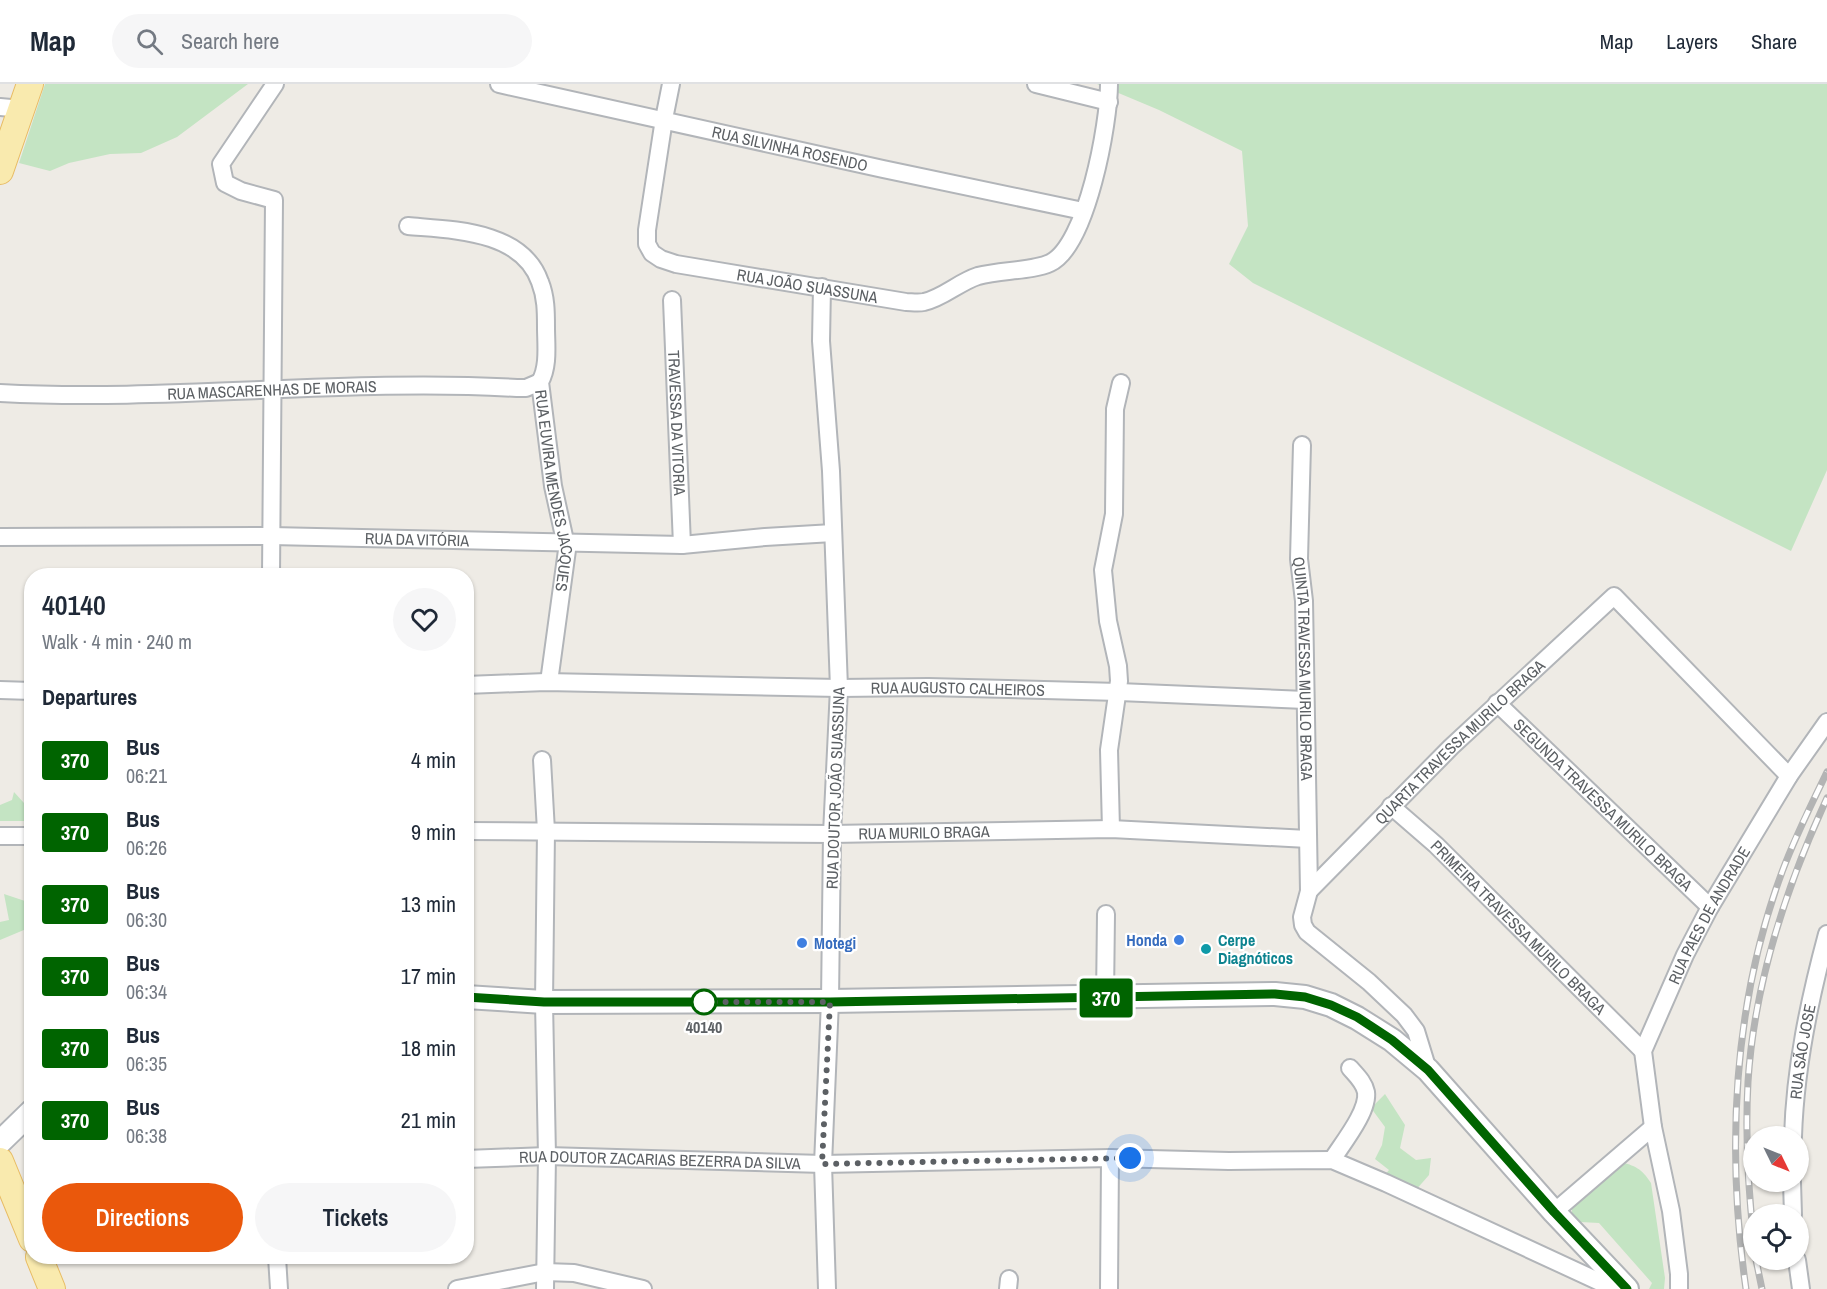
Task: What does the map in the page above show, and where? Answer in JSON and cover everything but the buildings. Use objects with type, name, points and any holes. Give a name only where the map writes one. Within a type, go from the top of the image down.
[{"type":"main road","points":[[0,171],[11,108],[30,84]]},
{"type":"main road","points":[[474,998],[544,1002],[830,1002],[1275,994],[1305,997],[1331,1005],[1357,1017],[1392,1040],[1428,1070],[1554,1212],[1627,1289]]},
{"type":"main road","points":[[0,1142],[24,1120]]},
{"type":"main road","points":[[0,1161],[24,1220]]},
{"type":"main road","points":[[42,1264],[52,1289]]},
{"type":"street","points":[[271,568],[274,200],[241,191],[225,183],[221,164],[275,84]]},
{"type":"street","name":"RUA SILVINHA ROSENDO","points":[[499,84],[1083,211]]},
{"type":"street","name":"RUA JOÃO SUASSUNA","points":[[671,84],[649,208],[647,244],[652,253],[676,264],[906,302],[923,302],[975,277],[997,271],[1042,266],[1053,262],[1065,251],[1076,232],[1094,183],[1109,102],[1109,84]]},
{"type":"street","points":[[1036,84],[1109,102]]},
{"type":"street","name":"RUA EUVIRA MENDES JACQUES","points":[[408,226],[459,231],[502,243],[521,254],[533,267],[540,281],[546,303],[545,366],[540,382],[553,486],[567,550],[549,682]]},
{"type":"street","name":"RUA DOUTOR JOÃO SUASSUNA","points":[[822,287],[822,361],[831,471],[839,688],[832,834],[830,1002],[822,1164],[827,1289]]},
{"type":"street","name":"TRAVESSA DA VITORIA","points":[[672,300],[682,545]]},
{"type":"street","name":"RUA MASCARENHAS DE MORAIS","points":[[0,393],[54,395],[368,385],[526,388],[540,382]]},
{"type":"street","points":[[1111,829],[1109,750],[1119,692],[1118,666],[1108,621],[1103,570],[1114,514],[1115,409],[1121,383]]},
{"type":"street","name":"QUINTA TRAVESSA MURILO BRAGA","points":[[1302,445],[1299,559],[1304,601],[1309,891],[1302,917],[1303,925],[1308,932],[1369,982],[1404,1015],[1416,1031],[1428,1070]]},
{"type":"street","name":"RUA DA VITÓRIA","points":[[0,537],[271,536],[682,545],[833,533]]},
{"type":"street","name":"QUARTA TRAVESSA MURILO BRAGA","points":[[1309,891],[1391,806],[1497,703],[1614,596],[1789,776]]},
{"type":"street","name":"RUA AUGUSTO CALHEIROS","points":[[474,685],[549,682],[839,688],[928,687],[1305,700]]},
{"type":"street","points":[[0,690],[24,690]]},
{"type":"street","name":"SEGUNDA TRAVESSA MURILO BRAGA","points":[[1497,703],[1710,907]]},
{"type":"street","name":"RUA PAES DE ANDRADE","points":[[1643,1051],[1685,954],[1710,907],[1789,776],[1827,722]]},
{"type":"street","points":[[542,760],[546,831],[545,1281]]},
{"type":"street","name":"PRIMEIRA TRAVESSA MURILO BRAGA","points":[[1391,806],[1436,845],[1643,1051]]},
{"type":"street","name":"RUA MURILO BRAGA","points":[[474,831],[832,834],[1111,829],[1308,839]]},
{"type":"street","points":[[0,836],[24,836]]},
{"type":"street","points":[[1105,998],[1106,914]]},
{"type":"street","name":"RUA SÃO JOSE","points":[[1793,1126],[1794,1098],[1802,1040],[1827,934]]},
{"type":"street","points":[[1643,1051],[1653,1127],[1671,1211],[1679,1289]]},
{"type":"street","points":[[1332,1160],[1364,1106],[1366,1093],[1362,1083],[1350,1068]]},
{"type":"street","points":[[1554,1212],[1653,1127]]},
{"type":"street","name":"RUA DOUTOR ZACARIAS BEZERRA DA SILVA","points":[[474,1159],[547,1156],[822,1164],[1110,1158],[1229,1161],[1332,1160],[1615,1289]]},
{"type":"street","points":[[1109,1289],[1110,1158]]},
{"type":"street","points":[[277,1264],[279,1289]]},
{"type":"street","points":[[1798,1270],[1801,1289]]},
{"type":"street","points":[[457,1289],[545,1281],[574,1273],[643,1289]]},
{"type":"green space","points":[[45,84],[248,84],[177,137],[141,153],[110,154],[69,163],[50,171],[19,163]]},
{"type":"green space","points":[[1097,84],[1827,84],[1827,470],[1791,551],[1253,283],[1229,264],[1248,226],[1242,151],[1159,110]]},
{"type":"green space","points":[[14,792],[24,803],[24,821],[0,821],[0,805],[12,800]]},
{"type":"green space","points":[[4,894],[24,901],[24,930],[0,940],[0,922],[9,920]]},
{"type":"green space","points":[[1385,1094],[1405,1125],[1400,1148],[1416,1160],[1431,1158],[1429,1175],[1415,1191],[1383,1177],[1389,1170],[1375,1159],[1382,1145],[1385,1127],[1371,1108]]},
{"type":"green space","points":[[1619,1162],[1638,1168],[1651,1183],[1665,1278],[1664,1289],[1649,1289],[1652,1283],[1599,1223],[1580,1222],[1572,1214],[1572,1207]]},
{"type":"railway","points":[[1746,1289],[1736,1184],[1738,1078],[1744,1025],[1753,973],[1782,872],[1827,772]]},
{"type":"railway","points":[[1751,1204],[1747,1122],[1748,1082],[1757,1009],[1774,937],[1798,866],[1827,798]]},
{"type":"railway","points":[[1758,1270],[1762,1289]]},
{"type":"bus line","name":"370","points":[[474,998],[544,1002],[830,1002],[1275,994],[1305,997],[1331,1005],[1357,1017],[1392,1040],[1428,1070],[1554,1212],[1627,1289]]},
{"type":"place","name":"Honda","points":[[1179,940]]},
{"type":"place","name":"Motegi","points":[[802,943]]},
{"type":"place","name":"Cerpe Diagnóticos","points":[[1206,949]]},
{"type":"place","name":"40140","points":[[704,1002]]},
{"type":"route","points":[[704,1002],[830,1002],[822,1164],[1130,1158]]}]
